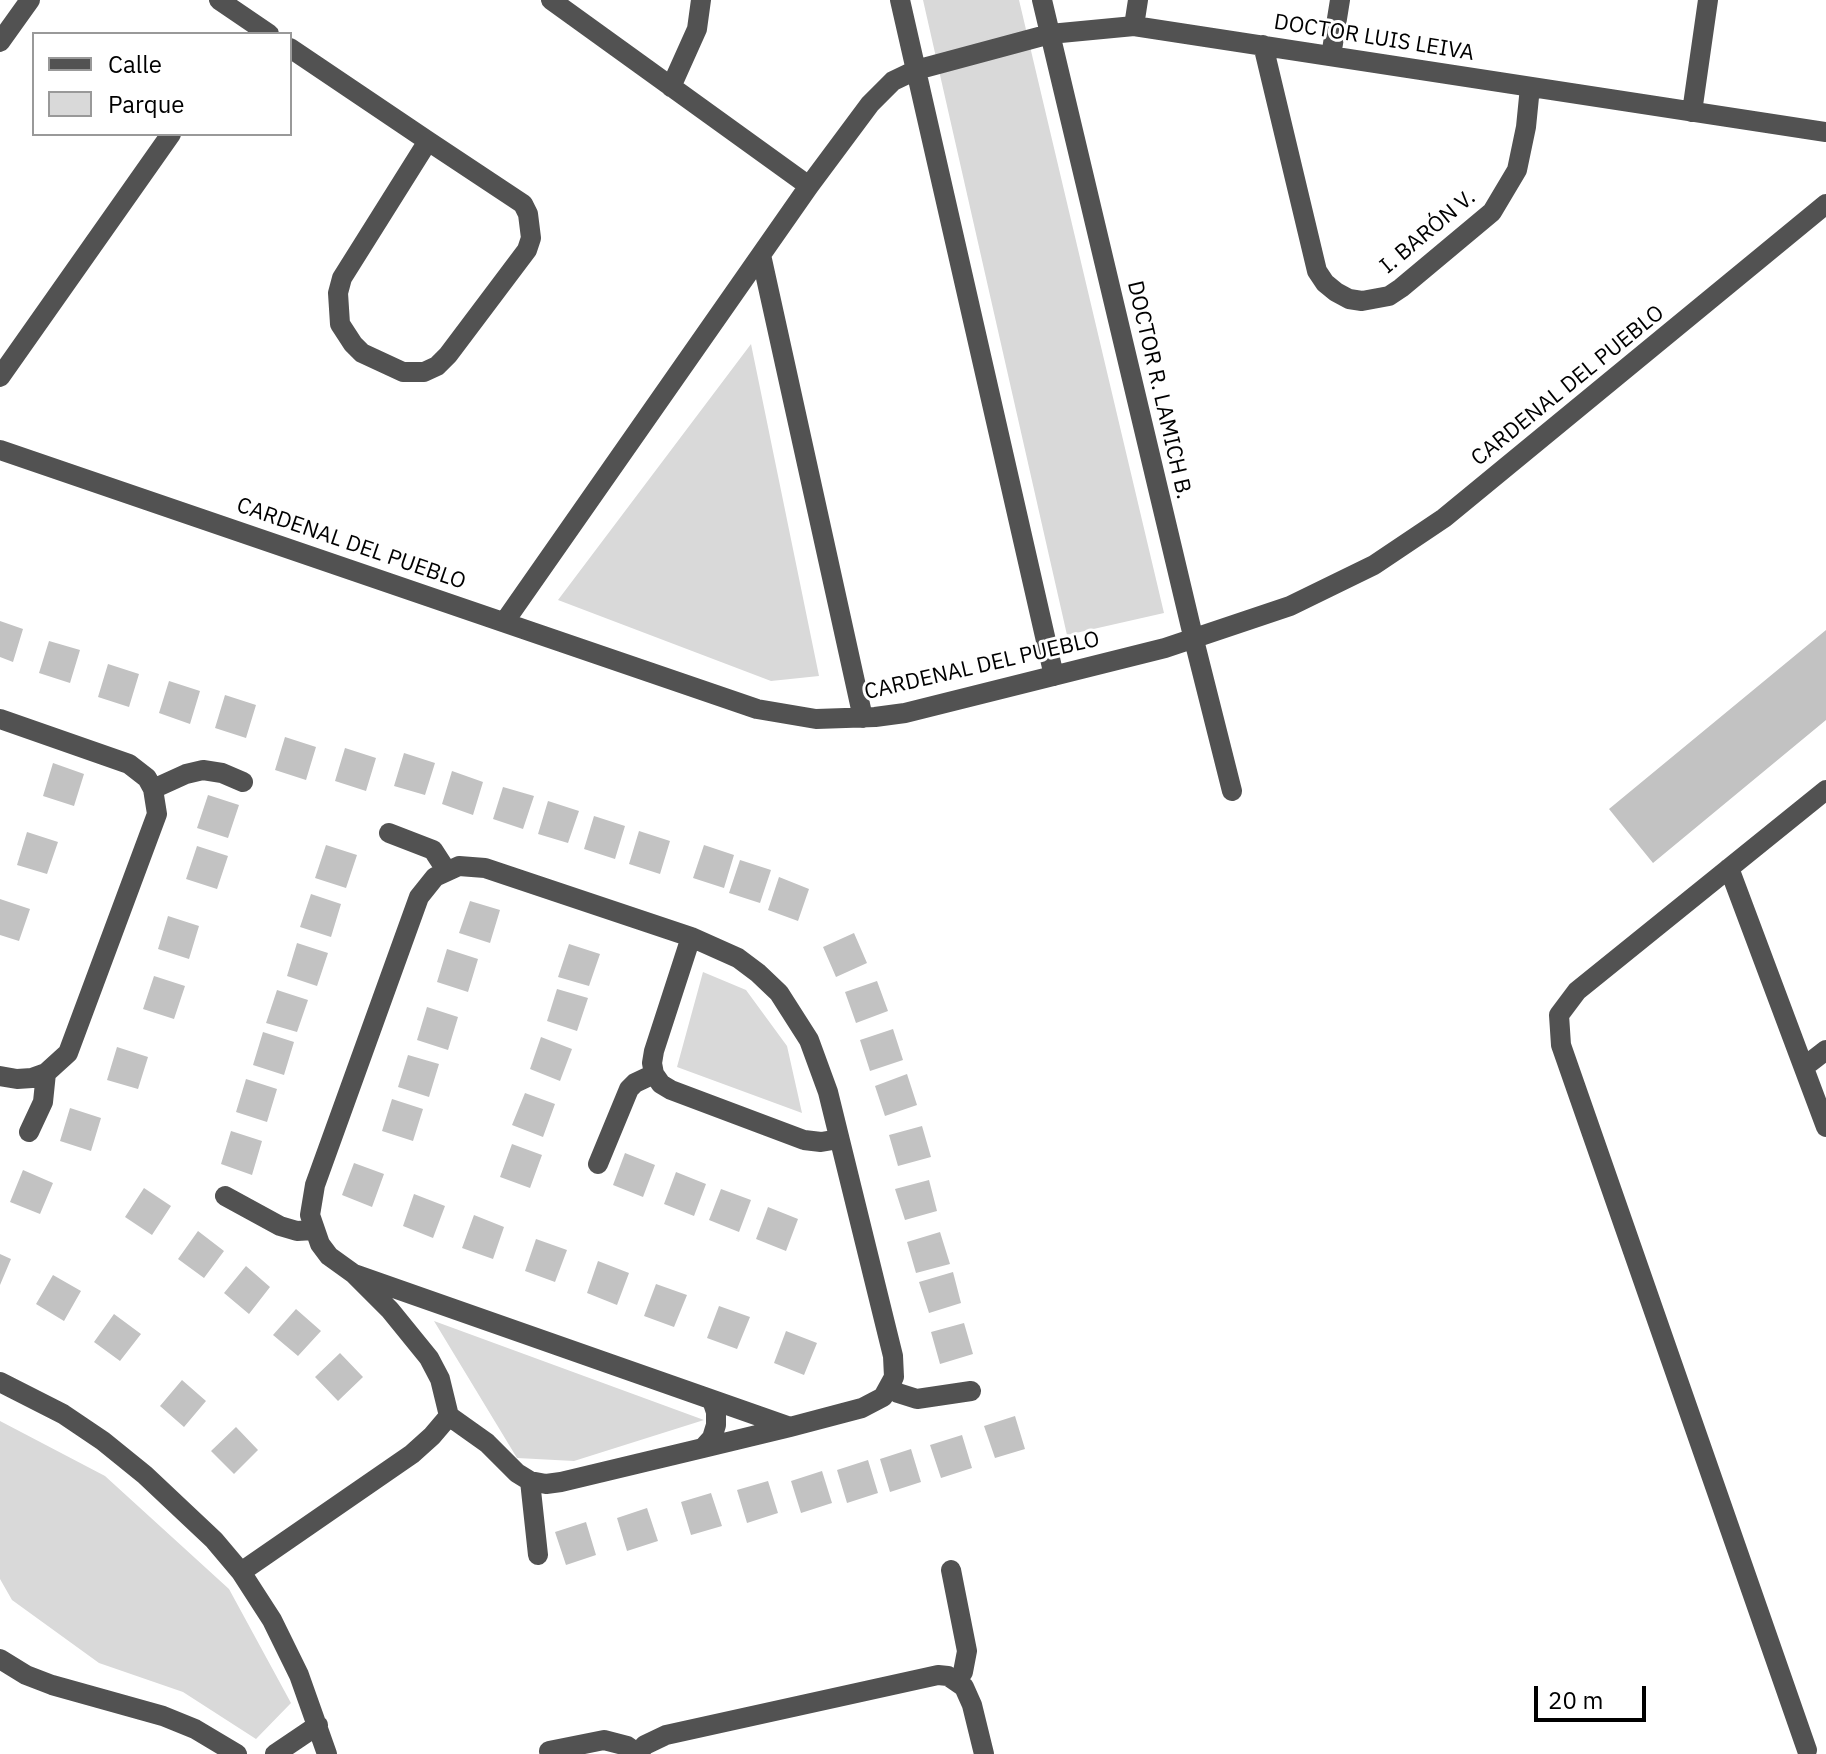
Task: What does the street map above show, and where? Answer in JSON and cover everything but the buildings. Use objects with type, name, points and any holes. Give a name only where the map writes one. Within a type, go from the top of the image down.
[{"type":"street","points":[[0,42],[30,0]]},
{"type":"street","points":[[219,0],[246,28]]},
{"type":"street","points":[[551,0],[809,186]]},
{"type":"street","points":[[671,87],[697,29],[701,0]]},
{"type":"street","points":[[900,0],[1054,676]]},
{"type":"street","name":"DOCTOR R. LAMICH B.","points":[[1042,0],[1232,791]]},
{"type":"street","points":[[1134,26],[1138,0]]},
{"type":"street","points":[[1331,56],[1340,0]]},
{"type":"street","points":[[1692,112],[1708,0]]},
{"type":"street","name":"DOCTOR LUIS LEIVA","points":[[505,621],[809,186],[870,104],[893,81],[916,70],[1050,34],[1134,26],[1826,132]]},
{"type":"street","name":"I. BARÓN V.","points":[[1263,45],[1317,271],[1325,283],[1349,299],[1362,301],[1389,296],[1474,230],[1492,212],[1517,170],[1530,87]]},
{"type":"street","points":[[292,49],[523,204],[531,225],[527,250],[448,355],[437,366],[424,372],[403,372],[362,353],[353,344],[340,324],[338,293],[342,278],[428,141]]},
{"type":"street","points":[[0,377],[170,136]]},
{"type":"street","name":"CARDENAL DEL PUEBLO","points":[[0,450],[757,709],[816,719],[905,713],[1165,648],[1193,636],[1290,606],[1337,585],[1410,543],[1444,518],[1826,204]]},
{"type":"street","points":[[761,255],[863,718]]},
{"type":"street","points":[[0,719],[139,770],[153,789],[157,814],[68,1053],[46,1073],[17,1079],[0,1076]]},
{"type":"street","points":[[153,789],[203,770],[222,773],[243,782]]},
{"type":"street","points":[[1826,790],[1577,991],[1559,1015],[1561,1045],[1803,1752],[1826,1739]]},
{"type":"street","points":[[389,833],[433,850],[446,870]]},
{"type":"street","points":[[472,866],[485,868],[691,937],[738,958],[779,993],[796,1016],[818,1063],[893,1356],[895,1367],[890,1387],[873,1404],[790,1427],[561,1482],[546,1484],[530,1481],[517,1473],[487,1443],[449,1416],[440,1379],[410,1332],[354,1274],[329,1256],[314,1230],[310,1215],[315,1185],[419,897],[435,877],[446,870],[472,866]]},
{"type":"street","points":[[1729,868],[1826,1127]]},
{"type":"street","points":[[691,937],[654,1051],[654,1074],[661,1084],[804,1140],[821,1142],[839,1139]]},
{"type":"street","points":[[1804,1067],[1826,1050]]},
{"type":"street","points":[[29,1132],[43,1102],[46,1073]]},
{"type":"street","points":[[598,1164],[629,1089],[654,1074]]},
{"type":"street","points":[[225,1196],[288,1229],[314,1230]]},
{"type":"street","points":[[354,1274],[790,1427]]},
{"type":"street","points":[[410,1332],[411,1320],[418,1310],[433,1302]]},
{"type":"street","points":[[0,1382],[63,1414],[103,1441],[184,1510],[241,1572],[272,1620],[299,1675],[327,1754]]},
{"type":"street","points":[[890,1387],[917,1399],[971,1391]]},
{"type":"street","points":[[703,1448],[712,1438],[716,1425],[712,1400]]},
{"type":"street","points":[[241,1572],[412,1454],[449,1416]]},
{"type":"street","points":[[530,1481],[538,1555]]},
{"type":"street","points":[[951,1570],[967,1651],[963,1672],[957,1681]]},
{"type":"street","points":[[0,1659],[26,1675],[52,1685],[163,1716],[195,1729],[237,1754]]},
{"type":"street","points":[[549,1751],[604,1740],[627,1746],[637,1754],[645,1745],[666,1735],[938,1675],[957,1681],[969,1696],[984,1754]]},
{"type":"street","points":[[275,1754],[318,1725]]},
{"type":"green space","points":[[923,0],[1019,0],[1164,613],[1067,635]]},
{"type":"green space","points":[[751,344],[819,676],[771,681],[558,600]]},
{"type":"green space","points":[[703,972],[746,990],[787,1046],[802,1113],[677,1067]]},
{"type":"green space","points":[[434,1321],[704,1420],[574,1461],[517,1458]]},
{"type":"green space","points":[[0,1421],[105,1476],[229,1589],[291,1703],[256,1739],[183,1692],[99,1663],[12,1600],[0,1579]]}]
